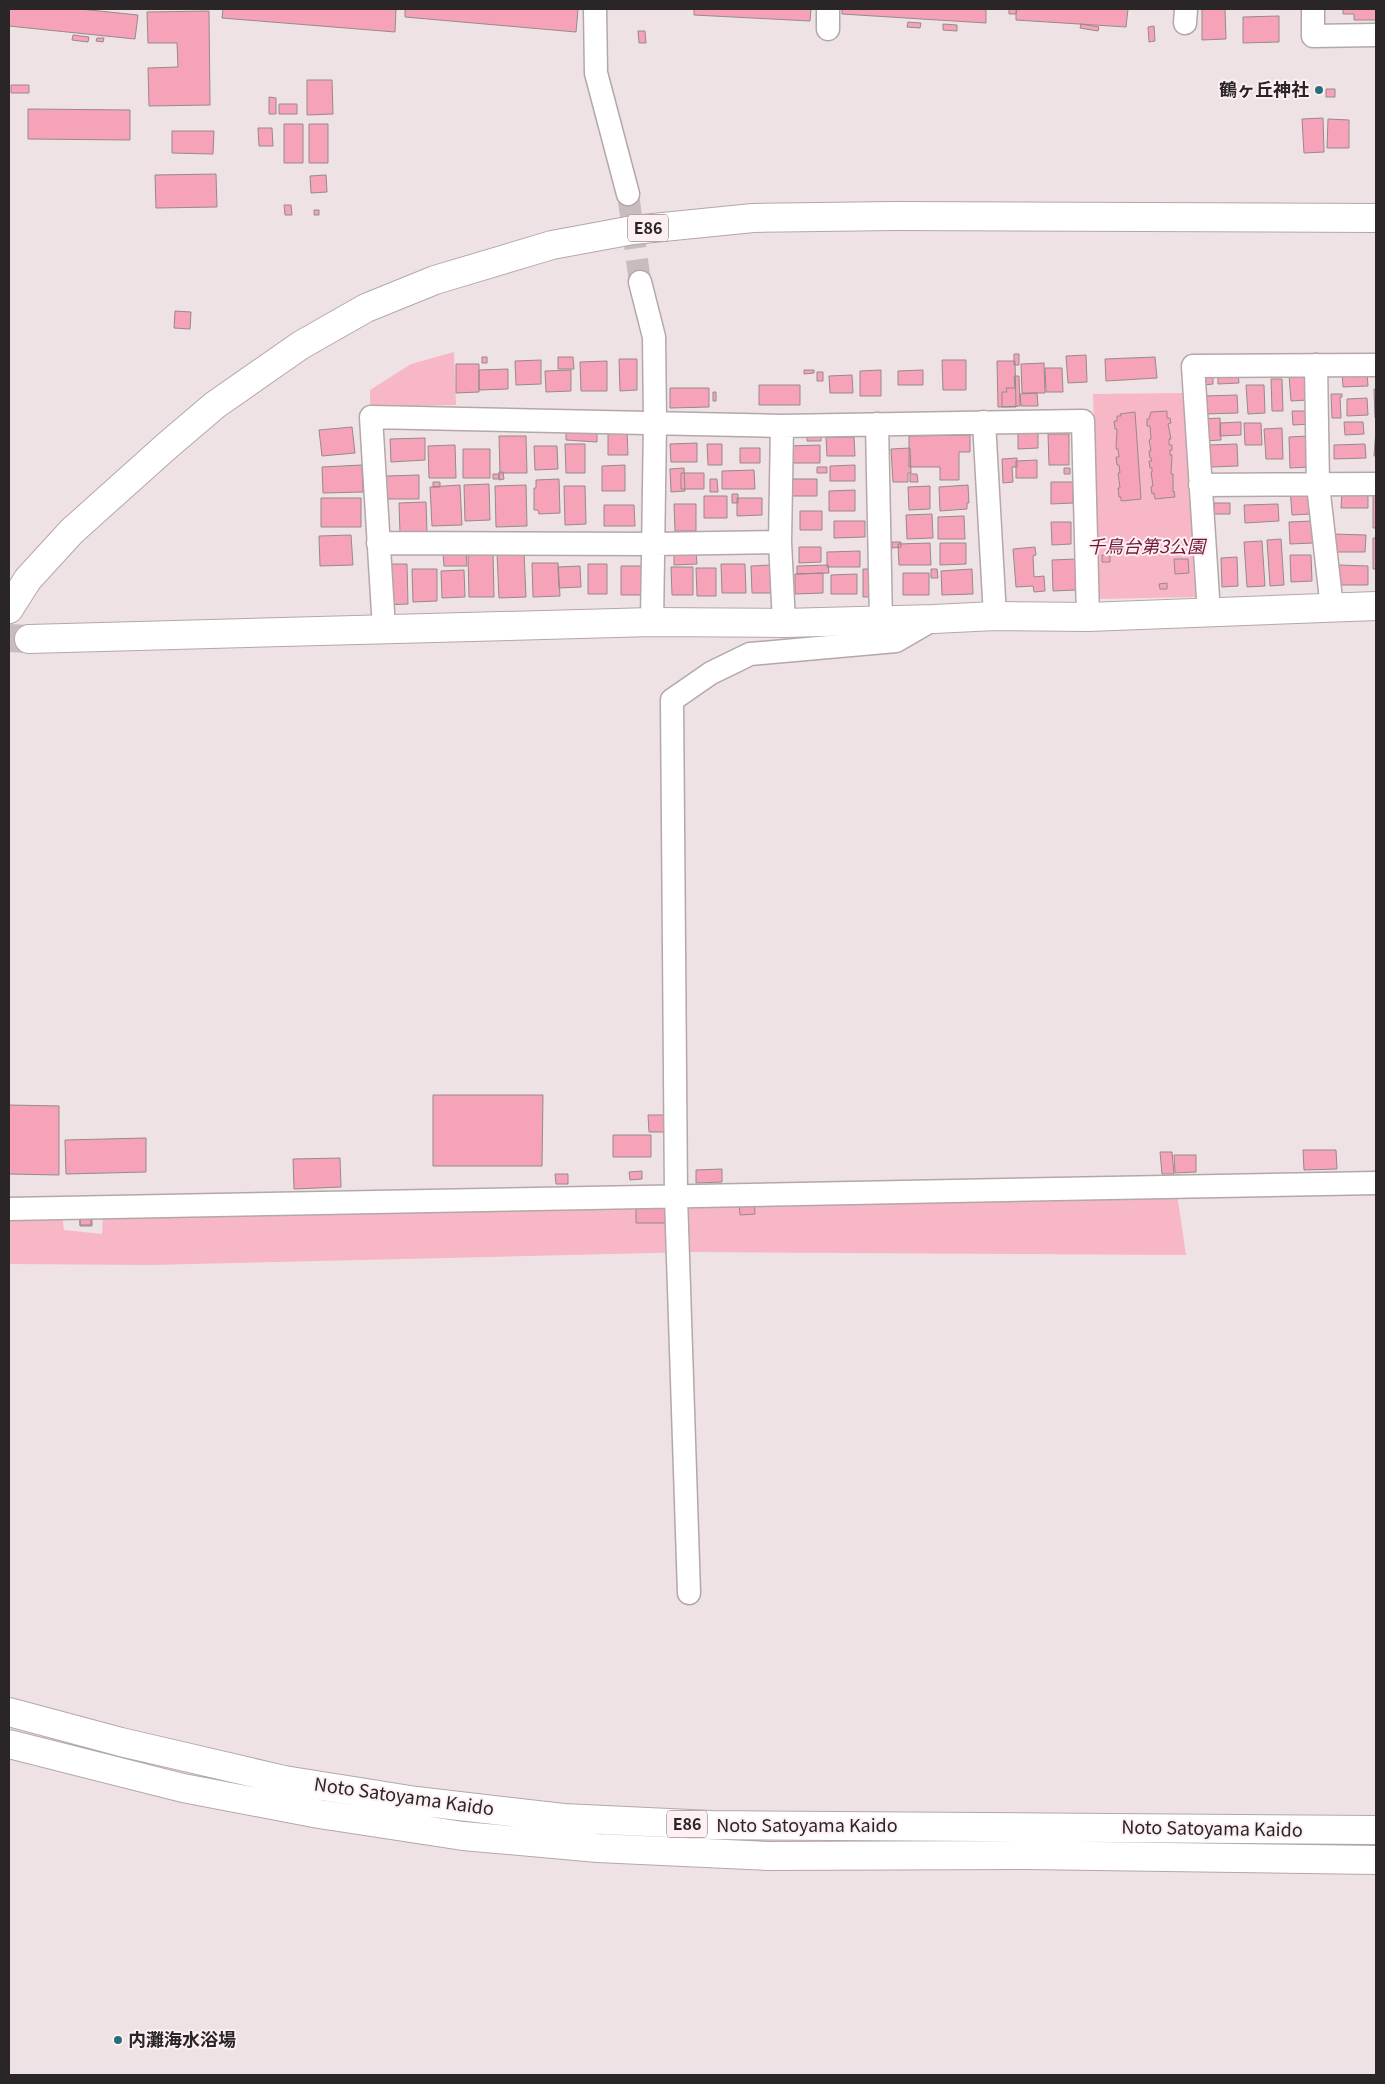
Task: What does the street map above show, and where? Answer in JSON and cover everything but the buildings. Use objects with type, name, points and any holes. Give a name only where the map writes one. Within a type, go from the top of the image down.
[{"type":"main road","name":"E86","points":[[9,609],[28,579],[72,531],[168,445],[215,406],[301,345],[366,308],[434,280],[552,246],[633,230],[753,218],[896,216],[1376,218]]},
{"type":"main road","points":[[29,639],[652,622],[784,623],[934,620],[995,616],[1088,617],[1376,606]]},
{"type":"main road","name":"Noto Satoyama Kaido","points":[[9,1712],[120,1742],[284,1780],[416,1801],[563,1818],[711,1825],[1376,1830]]},
{"type":"main road","name":"Noto Satoyama Kaido","points":[[9,1744],[183,1788],[319,1814],[473,1837],[598,1848],[767,1856],[1025,1855],[1376,1860]]},
{"type":"street","points":[[595,9],[596,73],[628,194]]},
{"type":"street","points":[[1313,9],[1313,36],[1376,35]]},
{"type":"street","points":[[640,282],[654,338],[655,422],[652,622]]},
{"type":"street","points":[[1316,365],[1318,485],[1332,608]]},
{"type":"street","points":[[1209,613],[1193,366],[1376,365]]},
{"type":"street","points":[[384,629],[371,417],[782,426],[1083,421],[1088,617]]},
{"type":"street","points":[[984,422],[995,616]]},
{"type":"street","points":[[877,424],[881,621]]},
{"type":"street","points":[[782,426],[780,542],[784,623]]},
{"type":"street","points":[[1200,485],[1376,484]]},
{"type":"street","points":[[378,543],[654,544],[780,542]]},
{"type":"street","points":[[689,1593],[676,1197],[672,700],[711,673],[750,654],[896,641],[934,620]]},
{"type":"street","points":[[9,1209],[1376,1183]]},
{"type":"green space","points":[[454,352],[456,405],[370,407],[370,390],[411,364]]},
{"type":"green space","name":"千鳥台第3公園","points":[[1187,393],[1197,597],[1099,599],[1093,394]]},
{"type":"green space","points":[[1177,1194],[1186,1255],[693,1252],[151,1265],[9,1264],[9,1217],[62,1215],[64,1230],[102,1234],[103,1215]]},
{"type":"tunnel","points":[[628,194],[640,282]]},
{"type":"tunnel","points":[[9,638],[29,639]]},
{"type":"place","name":"鶴ヶ丘神社","points":[[1319,90]]},
{"type":"place","name":"内灘海水浴場","points":[[118,2040]]}]
